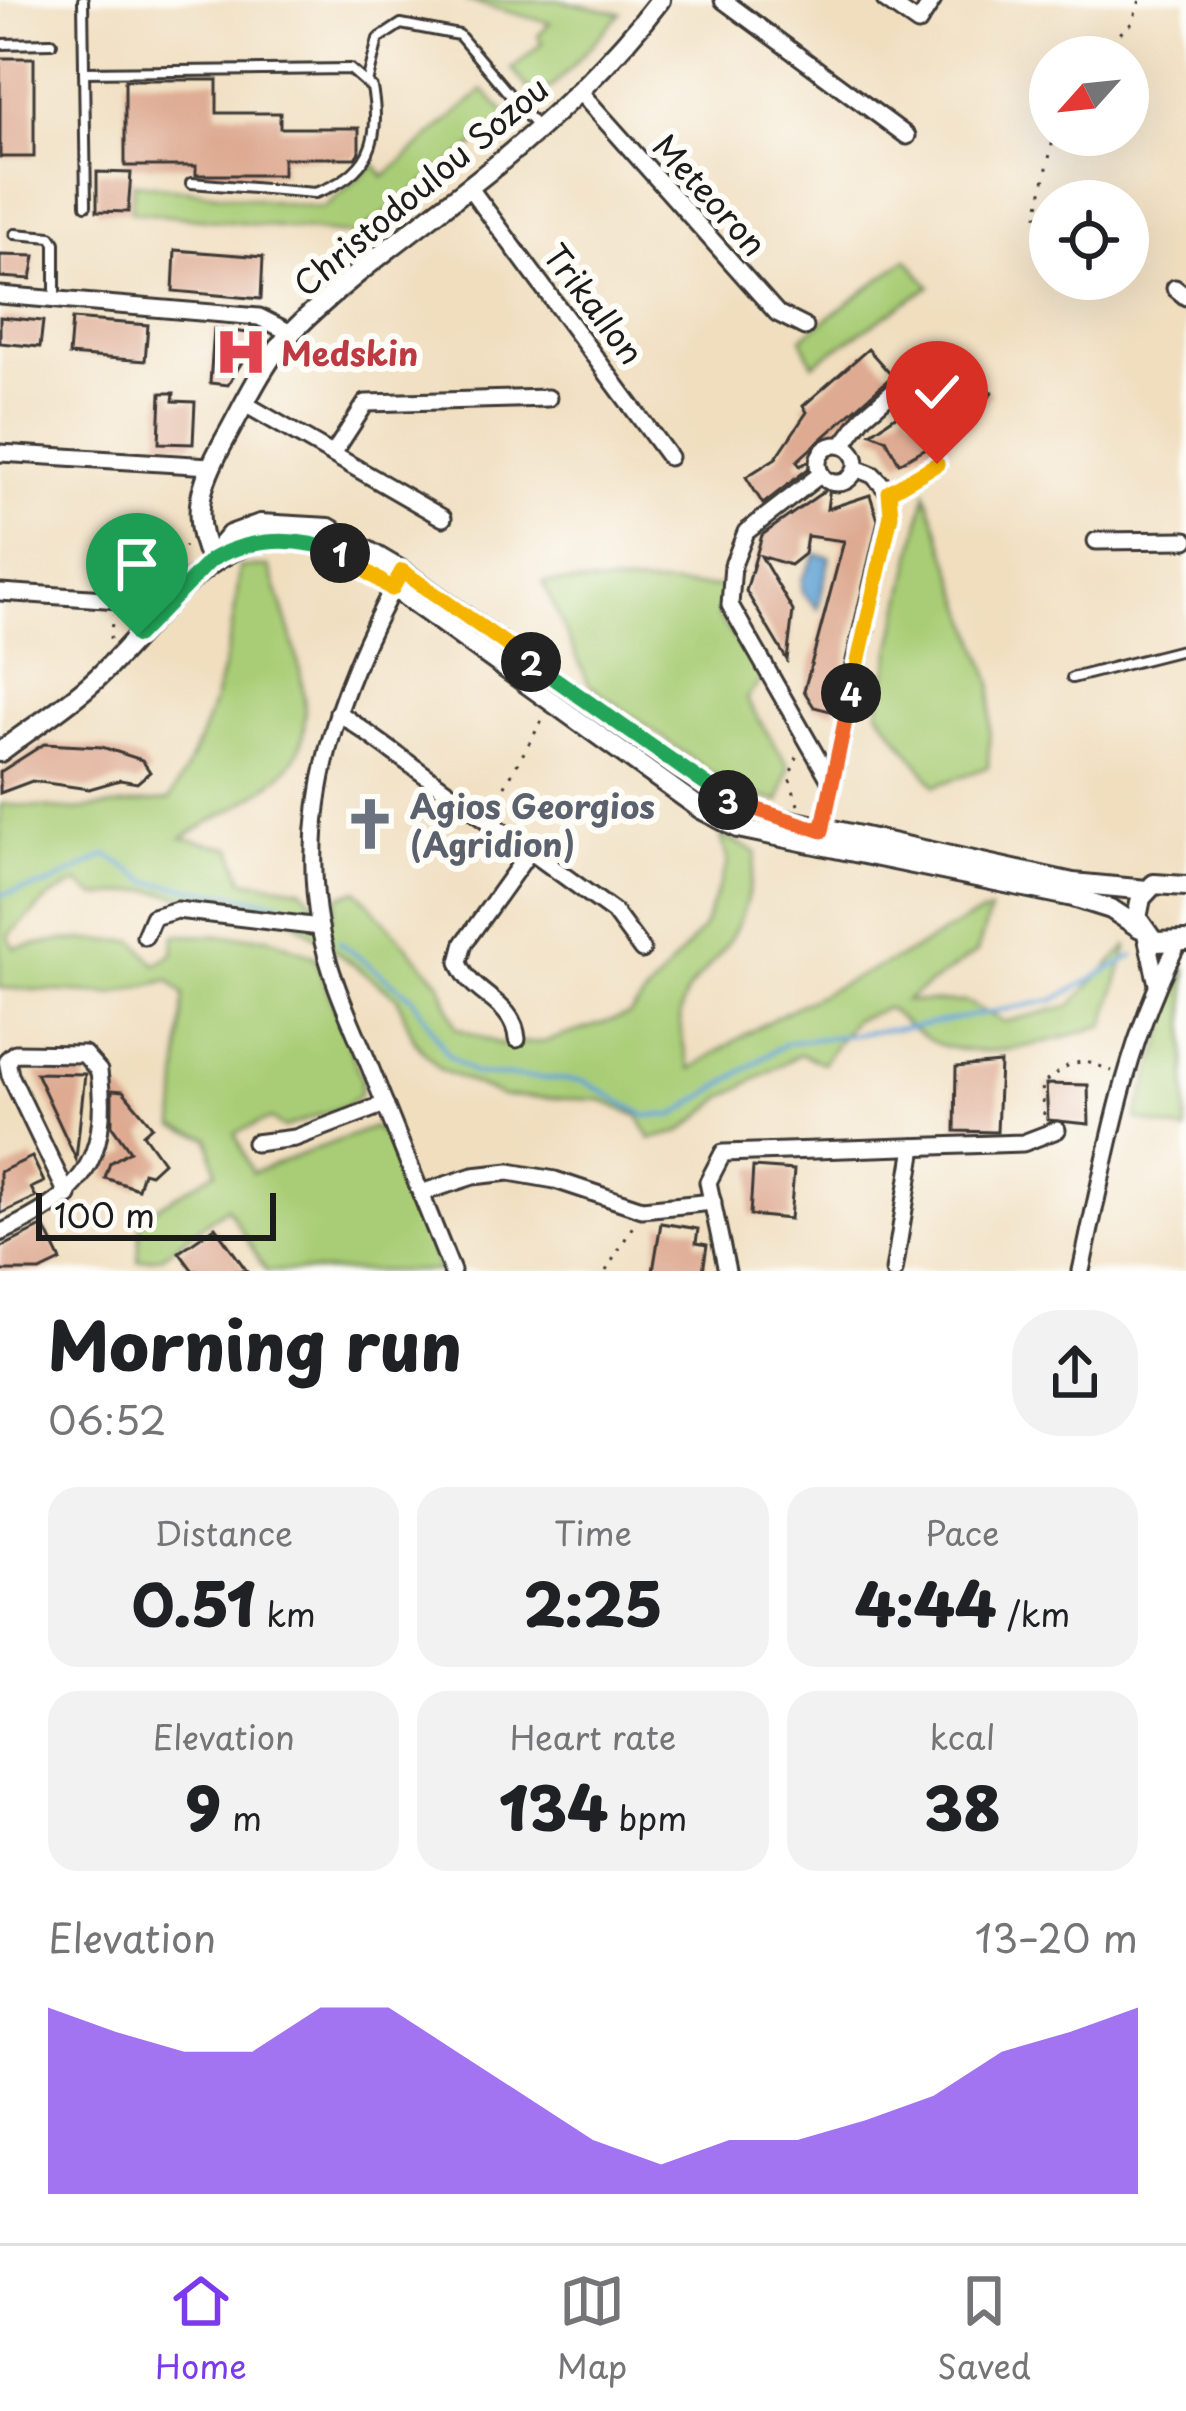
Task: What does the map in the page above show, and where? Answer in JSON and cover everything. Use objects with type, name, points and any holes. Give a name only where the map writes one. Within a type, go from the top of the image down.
[{"type":"street","name":"Christodoulou Sozou","points":[[211,560],[197,533],[197,508],[210,466],[290,333],[364,265],[469,187],[538,128],[660,0]]},
{"type":"street","points":[[723,0],[907,136]]},
{"type":"street","points":[[885,0],[918,23],[933,0]]},
{"type":"street","name":"Meteoron","points":[[578,90],[777,313],[805,327]]},
{"type":"street","name":"Trikallon","points":[[469,187],[669,457]]},
{"type":"street","points":[[0,296],[259,317],[290,333]]},
{"type":"street","points":[[821,474],[821,455],[842,446],[850,431],[900,385]]},
{"type":"street","points":[[333,454],[366,404],[548,398]]},
{"type":"street","points":[[245,404],[443,518]]},
{"type":"street","points":[[842,446],[853,454],[856,468]]},
{"type":"street","points":[[0,453],[210,466]]},
{"type":"street","points":[[889,492],[937,464]]},
{"type":"street","points":[[821,474],[844,482],[856,468]]},
{"type":"street","points":[[820,839],[891,515],[889,492],[873,475],[856,468]]},
{"type":"street","points":[[821,474],[746,532],[730,589],[742,634],[831,782]]},
{"type":"street","points":[[1096,541],[1186,540]]},
{"type":"street","points":[[0,752],[95,680],[211,560],[267,541],[316,545],[397,580],[751,812],[820,839],[1112,909],[1143,932],[1182,943],[1157,984],[1125,1077],[1081,1271]]},
{"type":"street","points":[[397,580],[553,702],[701,809],[738,828],[1088,886],[1147,890]]},
{"type":"street","points":[[397,580],[350,671],[338,712],[315,829],[320,928],[332,974],[452,1271]]},
{"type":"street","points":[[0,592],[165,603]]},
{"type":"street","points":[[338,712],[614,912],[642,950]]},
{"type":"street","points":[[517,1039],[510,1014],[469,980],[459,962],[464,943],[530,851]]},
{"type":"street","points":[[1157,984],[1137,908],[1147,890],[1163,881],[1186,886]]},
{"type":"street","points":[[145,936],[153,917],[177,910],[320,928]]},
{"type":"street","points":[[0,1233],[68,1196],[93,1158],[100,1094],[96,1063],[84,1054],[4,1053],[68,1196]]},
{"type":"street","points":[[255,1143],[295,1138],[385,1103]]},
{"type":"street","points":[[727,1271],[710,1173],[717,1158],[731,1150],[1023,1143],[1052,1133]]},
{"type":"street","points":[[894,1271],[914,1147]]},
{"type":"street","points":[[422,1193],[473,1176],[509,1172],[555,1180],[642,1209],[713,1202]]},
{"type":"lane","points":[[83,0],[86,205]]},
{"type":"lane","points":[[191,183],[315,193],[367,162],[375,146],[376,111],[368,81],[378,39],[401,24],[459,35],[538,128]]},
{"type":"lane","points":[[0,44],[52,43]]},
{"type":"lane","points":[[84,73],[350,69],[368,81]]},
{"type":"lane","points":[[16,234],[50,237],[56,243],[55,300]]},
{"type":"lane","points":[[1072,678],[1186,649]]},
{"type":"path","points":[[1120,36],[1140,0]]},
{"type":"path","points":[[144,590],[173,565],[188,531]]},
{"type":"path","points":[[107,643],[118,600]]},
{"type":"path","points":[[486,819],[553,702]]},
{"type":"path","points":[[801,812],[789,777],[796,758],[809,745]]},
{"type":"path","points":[[1052,1133],[1042,1084],[1052,1073],[1087,1061],[1125,1077]]},
{"type":"path","points":[[606,1271],[637,1220]]},
{"type":"green space","points":[[464,0],[558,0],[621,13],[553,87],[532,93],[512,69],[542,43],[538,36],[550,23]]},
{"type":"green space","points":[[483,90],[510,118],[357,235],[131,212],[134,183],[323,208],[375,165],[384,177]]},
{"type":"green space","points":[[907,259],[930,286],[813,364],[801,338]]},
{"type":"green space","points":[[926,493],[992,684],[988,767],[935,786],[878,711]]},
{"type":"green space","points":[[240,567],[269,567],[299,668],[305,723],[290,765],[266,788],[182,838],[232,848],[243,880],[301,888],[332,918],[338,897],[357,890],[441,984],[456,1028],[500,1044],[544,1042],[629,1015],[703,928],[728,863],[721,835],[757,853],[740,919],[684,1000],[682,1039],[691,1069],[792,1009],[990,911],[977,952],[905,1001],[966,1002],[1004,1022],[1070,1006],[1128,945],[1105,1025],[1025,1047],[963,1050],[928,1040],[887,1008],[854,1020],[823,1063],[800,1054],[724,1097],[681,1132],[651,1139],[638,1116],[601,1100],[502,1096],[439,1069],[414,1040],[397,997],[289,917],[150,890],[97,897],[78,883],[50,897],[8,936],[14,948],[65,940],[135,941],[156,965],[173,954],[175,935],[267,937],[315,957],[362,1080],[360,1095],[347,1105],[284,1128],[270,1119],[235,1133],[252,1173],[374,1127],[386,1139],[440,1271],[266,1271],[227,1207],[161,1257],[138,1261],[141,1217],[216,1171],[209,1138],[175,1127],[184,995],[169,980],[112,994],[0,988],[0,804],[76,810],[169,800],[197,746],[218,688]]},
{"type":"green space","points":[[543,582],[724,587],[718,616],[762,679],[746,699],[789,767],[779,802],[732,788],[589,684]]},
{"type":"green space","points":[[1186,967],[1186,1132],[1136,1119]]},
{"type":"water","points":[[816,554],[830,557],[818,609],[802,592],[802,579]]},
{"type":"building","points":[[0,58],[34,58],[34,157],[0,157]]},
{"type":"building","points":[[125,80],[217,80],[217,113],[280,113],[280,128],[359,128],[359,152],[355,158],[283,158],[283,175],[196,175],[196,166],[125,166]]},
{"type":"building","points":[[97,172],[131,173],[128,212],[97,211]]},
{"type":"building","points":[[175,250],[263,257],[261,299],[173,291]]},
{"type":"building","points":[[0,255],[35,256],[31,279],[0,277]]},
{"type":"building","points":[[0,317],[43,321],[40,347],[0,343]]},
{"type":"building","points":[[72,319],[148,325],[145,361],[69,355]]},
{"type":"building","points":[[214,329],[248,333],[255,341],[228,385],[210,383]]},
{"type":"building","points":[[868,349],[892,376],[797,461],[800,466],[811,460],[808,469],[763,504],[746,477],[776,458],[807,412],[803,406]]},
{"type":"building","points":[[967,385],[992,392],[970,424],[899,463],[886,439],[871,433],[907,408],[911,416]]},
{"type":"building","points":[[161,393],[174,393],[173,401],[195,402],[193,444],[159,443]]},
{"type":"building","points":[[830,487],[827,509],[870,495],[878,520],[834,712],[814,707],[804,691],[844,541],[807,536],[804,554],[790,565],[761,556],[793,611],[787,660],[746,591],[762,535]]},
{"type":"building","points":[[44,744],[102,747],[142,760],[150,772],[137,783],[120,780],[89,789],[32,781],[0,793],[0,772]]},
{"type":"building","points":[[1000,1063],[997,1132],[955,1131],[956,1067]]},
{"type":"building","points":[[36,1073],[85,1074],[76,1159]]},
{"type":"building","points":[[1046,1084],[1088,1085],[1089,1124],[1048,1120]]},
{"type":"building","points":[[112,1090],[123,1091],[152,1126],[143,1134],[163,1162],[150,1174],[143,1172],[138,1189],[105,1178],[110,1163],[130,1151],[112,1126]]},
{"type":"building","points":[[32,1157],[44,1182],[31,1188],[36,1197],[0,1214],[0,1172]]},
{"type":"building","points":[[753,1167],[794,1170],[790,1219],[750,1215]]},
{"type":"building","points":[[661,1223],[698,1229],[696,1243],[707,1245],[703,1271],[653,1271]]},
{"type":"building","points":[[44,1226],[61,1261],[40,1271],[0,1271],[0,1248]]},
{"type":"building","points":[[215,1227],[247,1271],[193,1271],[179,1252]]},
{"type":"waterway","points":[[0,895],[50,884],[107,855],[149,882],[281,903],[296,913]]},
{"type":"waterway","points":[[339,942],[414,999],[447,1054],[474,1074],[584,1081],[646,1116],[675,1115],[786,1043],[919,1026],[1054,1000],[1133,956]]},
{"type":"place","name":"Medskin","points":[[241,352]]},
{"type":"place","name":"Agios Georgios (Agridion)","points":[[370,824]]},
{"type":"route","points":[[137,636],[165,603],[225,552],[267,541],[327,548],[359,563],[392,589],[402,571],[718,794],[751,812],[822,831],[891,515],[889,492],[937,464]]}]
